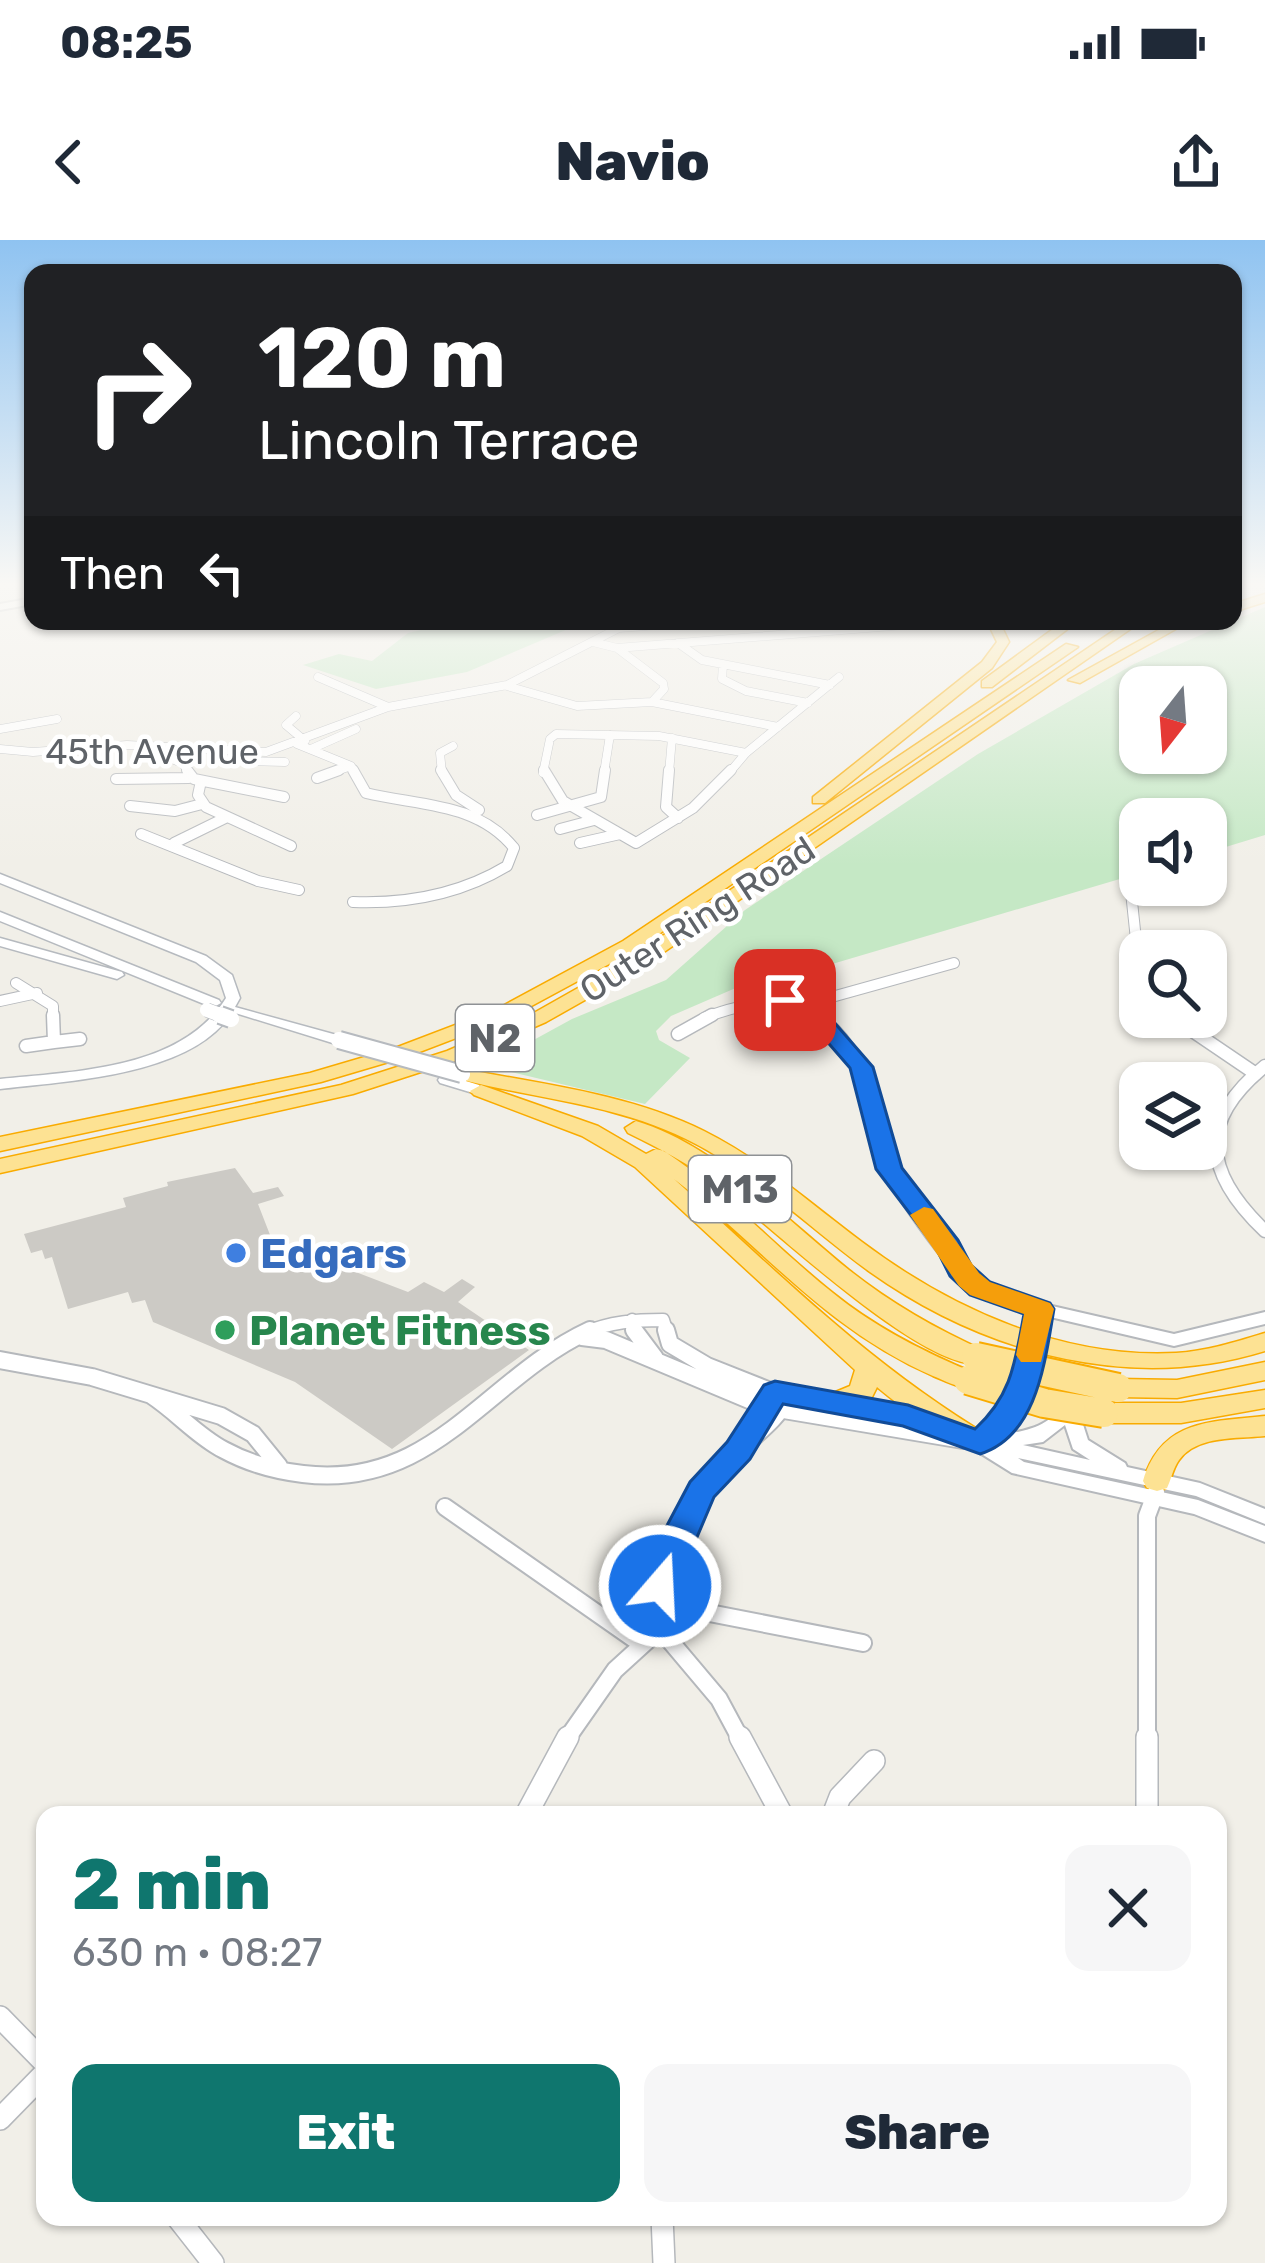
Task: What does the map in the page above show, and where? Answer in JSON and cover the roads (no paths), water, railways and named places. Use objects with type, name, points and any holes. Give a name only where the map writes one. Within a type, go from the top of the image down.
[{"type":"highway","points":[[686,907],[973,676]]},
{"type":"highway","points":[[845,778],[992,676]]},
{"type":"highway","name":"Outer Ring Road","points":[[0,1144],[239,1096],[421,1046],[554,989],[686,907],[1027,676]]},
{"type":"highway","name":"Outer Ring Road","points":[[0,1166],[300,1102],[403,1072],[504,1034],[615,976],[1057,676]]},
{"type":"highway","points":[[928,766],[1081,676]]},
{"type":"highway","points":[[1069,683],[1083,676]]},
{"type":"highway","points":[[464,1080],[589,1101],[698,1136],[905,1283],[1033,1340],[1085,1353],[1174,1361],[1232,1353],[1265,1342]]},
{"type":"highway","points":[[464,1080],[590,1131],[644,1162],[869,1367],[918,1406],[980,1442]]},
{"type":"highway","name":"M13","points":[[464,1080],[582,1121],[646,1150],[714,1197],[843,1314],[904,1352],[972,1369],[1044,1403],[1111,1401],[1265,1372]]},
{"type":"highway","points":[[830,1405],[862,1392],[869,1367]]},
{"type":"highway","name":"M13","points":[[1111,1401],[1181,1414],[1265,1399]]},
{"type":"highway","points":[[1151,1485],[1161,1459],[1178,1442],[1265,1426]]},
{"type":"main road","points":[[0,878],[201,959],[227,978],[233,998],[220,1022],[168,1052],[106,1069],[0,1084]]},
{"type":"main road","name":"M13","points":[[0,916],[210,1007]]},
{"type":"main road","name":"M13","points":[[0,925],[210,1007],[464,1080]]},
{"type":"main road","points":[[0,942],[128,978]]},
{"type":"street","points":[[304,744],[385,712],[506,686],[524,676]]},
{"type":"street","points":[[652,702],[664,689],[654,676]]},
{"type":"street","points":[[722,676],[738,688],[808,703]]},
{"type":"street","points":[[746,753],[672,738],[554,735],[543,773],[557,796],[636,843],[678,818],[725,779],[746,753],[835,681],[803,676]]},
{"type":"street","points":[[318,677],[385,712]]},
{"type":"street","points":[[506,686],[577,706],[652,702],[778,727]]},
{"type":"street","points":[[340,702],[356,695]]},
{"type":"street","points":[[296,716],[286,725],[304,744],[351,766],[370,794],[484,821],[514,848],[514,857],[501,871],[428,897],[353,902]]},
{"type":"street","points":[[0,729],[57,719]]},
{"type":"street","points":[[537,815],[602,794],[610,735]]},
{"type":"street","points":[[672,738],[666,807],[678,818]]},
{"type":"street","name":"45th Avenue","points":[[0,749],[151,746],[253,753],[304,744]]},
{"type":"street","points":[[151,746],[156,753],[177,759],[285,763]]},
{"type":"street","points":[[453,746],[440,753],[440,768],[461,801],[491,814],[484,821]]},
{"type":"street","points":[[65,749],[73,763]]},
{"type":"street","points":[[317,763],[335,758]]},
{"type":"street","points":[[177,759],[195,779],[202,803],[225,818],[291,845]]},
{"type":"street","points":[[317,778],[351,766]]},
{"type":"street","points":[[116,779],[195,779],[284,797]]},
{"type":"street","points":[[130,806],[175,811],[202,803]]},
{"type":"street","points":[[174,843],[225,818]]},
{"type":"street","points":[[560,829],[595,820]]},
{"type":"street","points":[[141,834],[174,843],[251,882],[298,890]]},
{"type":"street","points":[[580,842],[620,835]]},
{"type":"street","points":[[678,1034],[693,1023],[762,1000],[803,1005],[954,963]]},
{"type":"street","points":[[16,983],[38,993],[56,1011],[54,1042]]},
{"type":"street","points":[[0,1001],[38,993]]},
{"type":"street","points":[[803,1005],[828,1025],[861,1067],[889,1169],[948,1246],[960,1270],[980,1288],[1090,1323],[1174,1340],[1265,1318]]},
{"type":"street","points":[[1207,1038],[1260,1070],[1224,1109],[1216,1130],[1233,1196],[1265,1231]]},
{"type":"street","points":[[26,1046],[80,1040]]},
{"type":"street","points":[[980,1442],[1015,1410],[1040,1309]]},
{"type":"street","points":[[632,1320],[639,1342],[659,1361]]},
{"type":"street","points":[[151,1395],[173,1409],[192,1431],[234,1455],[339,1479],[402,1464],[576,1337],[632,1320],[664,1320],[670,1344],[681,1352],[778,1401],[908,1416],[980,1442],[1019,1468],[1200,1490],[1265,1517]]},
{"type":"street","points":[[1090,1323],[1070,1412],[1080,1444],[1151,1485],[1265,1534]]},
{"type":"street","points":[[576,1337],[606,1340],[778,1401],[980,1442],[1036,1437],[1070,1412]]},
{"type":"street","points":[[0,1360],[81,1373],[209,1408],[259,1438],[279,1466]]},
{"type":"street","points":[[777,1806],[719,1699],[660,1629],[658,1603],[662,1575],[701,1490],[739,1450],[775,1423],[778,1401]]},
{"type":"street","points":[[234,1455],[259,1438]]},
{"type":"street","points":[[1147,1806],[1147,1516],[1151,1485]]},
{"type":"street","points":[[445,1507],[641,1644]]},
{"type":"street","points":[[658,1603],[862,1642]]},
{"type":"street","points":[[531,1806],[582,1708],[660,1629]]},
{"type":"street","points":[[836,1806],[874,1761]]},
{"type":"street","points":[[0,2017],[36,2054]]},
{"type":"street","points":[[0,2120],[36,2082]]},
{"type":"street","points":[[184,2226],[213,2263]]},
{"type":"street","points":[[662,2226],[664,2263]]},
{"type":"place","name":"Edgars","points":[[236,1253]]},
{"type":"place","name":"Planet Fitness","points":[[225,1330]]}]
